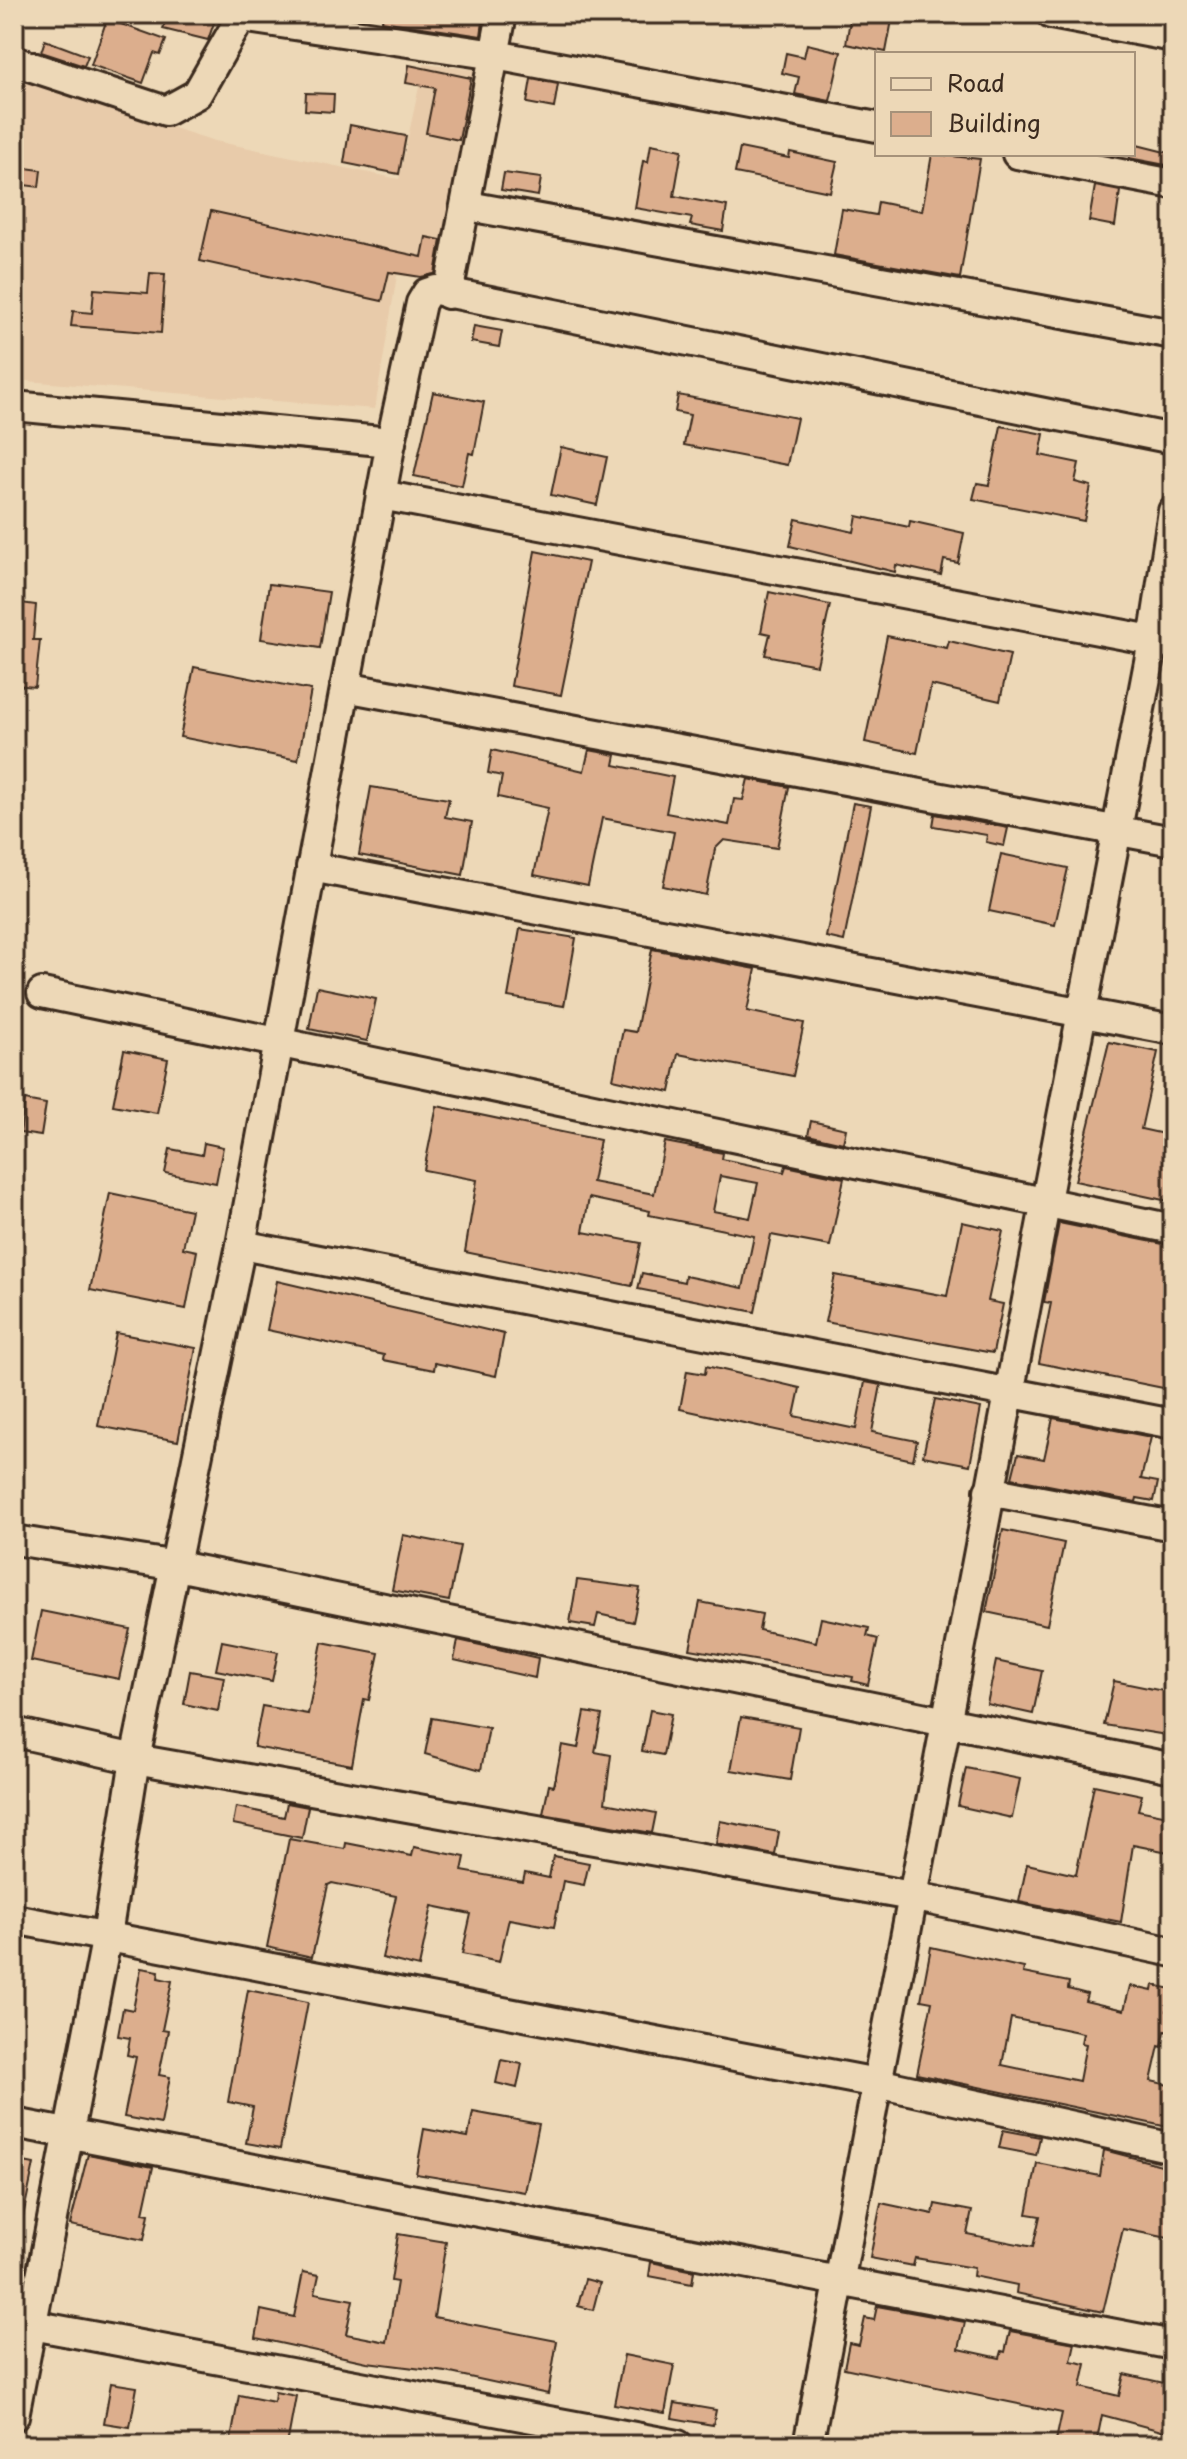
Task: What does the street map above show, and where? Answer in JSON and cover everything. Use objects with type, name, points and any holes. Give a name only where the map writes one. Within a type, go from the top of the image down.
[{"type":"street","points":[[448,294],[468,206],[502,14]]},
{"type":"street","points":[[1051,14],[1173,37]]},
{"type":"street","points":[[14,61],[166,111],[197,94],[241,16],[495,55],[875,127]]},
{"type":"street","points":[[1027,156],[1173,184]]},
{"type":"street","points":[[468,206],[1173,334]]},
{"type":"street","points":[[14,2416],[107,1935],[135,1759],[241,1245],[391,442],[421,303],[427,293],[436,290],[1173,439]]},
{"type":"street","points":[[14,406],[391,442]]},
{"type":"street","points":[[381,495],[1163,642]]},
{"type":"street","points":[[808,2445],[1117,830],[1163,642],[1173,511]]},
{"type":"street","points":[[345,687],[1173,841]]},
{"type":"street","points":[[311,867],[1173,1030]]},
{"type":"street","points":[[42,993],[1173,1229]]},
{"type":"street","points":[[241,1245],[1173,1424]]},
{"type":"street","points":[[989,1491],[1173,1526]]},
{"type":"street","points":[[14,1540],[177,1566],[1173,1768]]},
{"type":"street","points":[[14,1732],[135,1759],[912,1896],[1173,1952]]},
{"type":"street","points":[[14,1919],[877,2083],[1173,2148]]},
{"type":"street","points":[[14,2123],[1173,2345]]},
{"type":"street","points":[[32,2325],[678,2445]]},
{"type":"shaded area","points":[[424,64],[476,70],[441,280],[397,275],[375,409],[14,380],[14,78],[215,141],[399,179]]},
{"type":"building","points":[[167,14],[217,14],[208,40],[163,29]]},
{"type":"building","points":[[383,14],[484,14],[481,36],[382,21]]},
{"type":"building","points":[[851,14],[892,20],[886,52],[846,44]]},
{"type":"building","points":[[107,19],[166,40],[160,55],[154,53],[143,83],[91,65]]},
{"type":"building","points":[[45,40],[88,56],[84,66],[41,52]]},
{"type":"building","points":[[807,44],[841,52],[830,101],[795,94],[799,77],[782,73],[786,53],[804,57]]},
{"type":"building","points":[[409,65],[471,78],[459,140],[426,133],[435,88],[406,83]]},
{"type":"building","points":[[531,79],[558,84],[554,108],[527,103]]},
{"type":"building","points":[[306,93],[334,94],[333,112],[305,110]]},
{"type":"building","points":[[350,125],[406,136],[399,174],[344,163]]},
{"type":"building","points":[[651,144],[682,150],[674,196],[727,206],[723,231],[690,225],[692,218],[635,208],[643,161],[648,162]]},
{"type":"building","points":[[1135,144],[1169,153],[1166,165],[1129,158],[1135,156]]},
{"type":"building","points":[[740,148],[789,158],[790,152],[837,162],[830,192],[735,173]]},
{"type":"building","points":[[932,156],[980,159],[960,278],[834,255],[842,209],[876,215],[878,202],[922,211]]},
{"type":"building","points":[[18,167],[41,170],[39,187],[16,184]]},
{"type":"building","points":[[504,173],[541,178],[538,196],[501,190]]},
{"type":"building","points":[[1095,186],[1120,191],[1115,226],[1089,221]]},
{"type":"building","points":[[211,211],[422,257],[426,237],[441,240],[435,274],[421,277],[389,272],[382,301],[200,261]]},
{"type":"building","points":[[150,273],[165,274],[161,333],[71,326],[73,311],[92,313],[94,289],[148,293]]},
{"type":"building","points":[[474,326],[502,331],[499,347],[471,342]]},
{"type":"building","points":[[433,392],[484,402],[474,454],[469,453],[462,486],[414,476]]},
{"type":"building","points":[[678,395],[797,418],[787,465],[684,445],[690,415],[675,412]]},
{"type":"building","points":[[1001,426],[1044,434],[1040,455],[1079,463],[1075,482],[1091,486],[1084,521],[973,499],[977,483],[989,485]]},
{"type":"building","points":[[561,447],[607,457],[597,505],[551,495]]},
{"type":"building","points":[[857,516],[909,527],[910,521],[964,533],[958,563],[944,560],[941,575],[896,565],[895,572],[790,546],[796,519],[854,532]]},
{"type":"building","points":[[535,551],[588,562],[561,695],[511,686]]},
{"type":"building","points":[[269,584],[329,592],[320,648],[261,639]]},
{"type":"building","points":[[769,592],[830,605],[817,665],[765,655],[770,634],[761,632]]},
{"type":"building","points":[[14,602],[36,605],[33,640],[40,640],[35,687],[14,685]]},
{"type":"building","points":[[887,636],[947,648],[949,641],[1010,655],[1000,701],[931,685],[917,753],[865,742]]},
{"type":"building","points":[[194,667],[311,690],[298,760],[180,737]]},
{"type":"building","points":[[492,750],[584,771],[589,750],[616,755],[614,765],[673,777],[666,813],[729,825],[734,799],[743,800],[748,779],[789,787],[777,848],[724,840],[715,849],[706,895],[663,886],[674,832],[602,818],[588,886],[534,875],[548,808],[498,797],[502,776],[488,773]]},
{"type":"building","points":[[371,787],[449,799],[445,817],[472,822],[463,875],[359,855]]},
{"type":"building","points":[[853,803],[871,806],[844,941],[826,937]]},
{"type":"building","points":[[935,814],[1008,828],[1004,846],[986,842],[987,835],[933,826]]},
{"type":"building","points":[[1001,854],[1068,868],[1055,925],[989,911]]},
{"type":"building","points":[[520,929],[576,938],[564,1006],[508,997]]},
{"type":"building","points":[[652,949],[756,969],[747,1011],[804,1023],[793,1076],[678,1054],[670,1092],[613,1079],[623,1030],[636,1032]]},
{"type":"building","points":[[317,987],[376,999],[367,1041],[309,1029]]},
{"type":"building","points":[[1109,1042],[1158,1052],[1141,1129],[1173,1136],[1173,1178],[1168,1201],[1075,1181]]},
{"type":"building","points":[[124,1050],[168,1059],[157,1113],[113,1105]]},
{"type":"building","points":[[25,1100],[46,1104],[41,1136],[20,1133]]},
{"type":"building","points":[[437,1106],[600,1140],[592,1182],[654,1194],[665,1142],[723,1153],[722,1159],[784,1172],[786,1166],[844,1178],[830,1246],[771,1235],[755,1312],[638,1289],[642,1273],[684,1282],[685,1276],[743,1288],[754,1236],[649,1215],[650,1211],[589,1198],[583,1232],[641,1243],[632,1286],[465,1252],[477,1180],[424,1170]],"holes":[[[720,1176],[758,1183],[750,1218],[713,1211]]]},
{"type":"building","points":[[811,1121],[846,1129],[843,1143],[808,1135]]},
{"type":"building","points":[[204,1143],[223,1147],[216,1183],[165,1173],[170,1149],[202,1155]]},
{"type":"building","points":[[110,1193],[191,1210],[183,1248],[197,1251],[186,1309],[90,1290]]},
{"type":"building","points":[[962,1222],[1003,1231],[988,1301],[1003,1304],[993,1353],[825,1322],[835,1275],[947,1296]]},
{"type":"building","points":[[1059,1223],[1173,1246],[1173,1302],[1164,1344],[1173,1346],[1173,1390],[1039,1363],[1051,1303],[1044,1302]]},
{"type":"building","points":[[277,1281],[504,1334],[496,1376],[435,1363],[434,1370],[383,1360],[384,1355],[267,1330]]},
{"type":"building","points":[[116,1333],[196,1348],[178,1441],[98,1426]]},
{"type":"building","points":[[706,1366],[800,1388],[794,1416],[856,1429],[865,1382],[881,1385],[872,1432],[917,1441],[913,1460],[680,1409],[687,1371],[705,1374]]},
{"type":"building","points":[[935,1399],[981,1408],[970,1465],[923,1456]]},
{"type":"building","points":[[1053,1418],[1151,1437],[1141,1479],[1158,1482],[1154,1501],[1137,1498],[1136,1502],[1012,1478],[1018,1454],[1044,1459]]},
{"type":"building","points":[[1003,1530],[1064,1543],[1047,1625],[986,1612]]},
{"type":"building","points":[[403,1535],[460,1546],[449,1601],[392,1590]]},
{"type":"building","points":[[577,1580],[640,1588],[633,1622],[598,1614],[595,1627],[570,1623]]},
{"type":"building","points":[[700,1602],[762,1614],[759,1630],[816,1642],[821,1618],[869,1628],[867,1636],[878,1639],[868,1685],[852,1681],[853,1677],[690,1649]]},
{"type":"building","points":[[41,1611],[130,1629],[119,1679],[31,1661]]},
{"type":"building","points":[[458,1640],[538,1658],[535,1678],[454,1660]]},
{"type":"building","points":[[222,1641],[278,1652],[272,1681],[216,1670]]},
{"type":"building","points":[[322,1642],[379,1653],[369,1700],[364,1699],[352,1765],[254,1747],[262,1706],[308,1714]]},
{"type":"building","points":[[996,1661],[1042,1671],[1033,1714],[987,1704]]},
{"type":"building","points":[[190,1671],[224,1677],[218,1711],[184,1704]]},
{"type":"building","points":[[1114,1681],[1173,1693],[1173,1736],[1104,1725]]},
{"type":"building","points":[[650,1710],[671,1714],[663,1755],[642,1751]]},
{"type":"building","points":[[585,1712],[602,1715],[595,1752],[611,1755],[605,1803],[656,1813],[652,1833],[543,1814],[549,1785],[554,1786],[562,1745],[578,1748]]},
{"type":"building","points":[[741,1717],[799,1727],[790,1780],[731,1770]]},
{"type":"building","points":[[432,1718],[489,1728],[481,1770],[425,1754]]},
{"type":"building","points":[[966,1768],[1020,1779],[1012,1818],[958,1806]]},
{"type":"building","points":[[1094,1785],[1142,1795],[1138,1810],[1173,1817],[1173,1853],[1133,1845],[1121,1922],[1019,1902],[1027,1864],[1076,1875]]},
{"type":"building","points":[[287,1803],[308,1807],[302,1838],[233,1824],[236,1807],[284,1817]]},
{"type":"building","points":[[720,1821],[779,1832],[775,1855],[716,1844]]},
{"type":"building","points":[[289,1839],[345,1849],[346,1843],[412,1856],[414,1847],[465,1857],[462,1871],[523,1882],[525,1873],[549,1878],[553,1856],[589,1863],[584,1885],[563,1881],[554,1927],[509,1919],[499,1962],[462,1954],[471,1914],[432,1906],[419,1967],[382,1958],[396,1896],[332,1883],[328,1885],[312,1957],[267,1947]]},
{"type":"building","points":[[931,1947],[1024,1968],[1023,1973],[1069,1982],[1068,1989],[1087,1994],[1085,2001],[1124,2010],[1130,1986],[1152,1991],[1153,1985],[1172,1989],[1167,2011],[1173,2014],[1169,2032],[1165,2031],[1162,2047],[1159,2046],[1151,2081],[1173,2086],[1173,2128],[917,2074],[932,2002],[921,2000]],"holes":[[[1011,2018],[1083,2033],[1081,2043],[1086,2044],[1079,2081],[1002,2065]]]},
{"type":"building","points":[[141,1968],[159,1971],[158,1978],[172,1981],[162,2030],[168,2031],[159,2075],[170,2077],[161,2124],[124,2117],[136,2057],[127,2055],[130,2038],[118,2036],[123,2008],[133,2010]]},
{"type":"building","points":[[248,1990],[308,2002],[280,2149],[246,2143],[253,2107],[228,2102]]},
{"type":"building","points":[[501,2060],[522,2064],[517,2088],[496,2083]]},
{"type":"building","points":[[473,2112],[539,2124],[525,2192],[416,2174],[424,2129],[468,2137]]},
{"type":"building","points":[[1003,2130],[1040,2137],[1036,2155],[999,2148]]},
{"type":"building","points":[[1104,2150],[1173,2168],[1173,2239],[1123,2229],[1103,2312],[1016,2293],[1017,2285],[973,2276],[974,2268],[915,2258],[913,2266],[870,2258],[881,2203],[933,2214],[935,2204],[972,2211],[967,2234],[1033,2247],[1040,2216],[1027,2214],[1037,2163],[1100,2176]]},
{"type":"building","points":[[88,2154],[153,2167],[143,2213],[149,2214],[144,2240],[70,2225]]},
{"type":"building","points":[[14,2160],[34,2164],[21,2226],[14,2225]]},
{"type":"building","points":[[398,2234],[446,2242],[434,2317],[557,2341],[548,2394],[446,2372],[367,2362],[256,2338],[261,2310],[294,2317],[303,2272],[319,2275],[315,2293],[353,2300],[346,2334],[387,2342],[397,2282],[391,2281]]},
{"type":"building","points":[[651,2262],[694,2271],[692,2284],[649,2276]]},
{"type":"building","points":[[585,2279],[600,2283],[593,2310],[578,2306]]},
{"type":"building","points":[[877,2306],[965,2322],[959,2349],[1000,2358],[1002,2351],[1005,2352],[1010,2331],[1075,2343],[1071,2361],[1086,2364],[1081,2387],[1119,2396],[1124,2374],[1173,2385],[1169,2433],[1102,2415],[1096,2445],[1055,2445],[1062,2413],[844,2368],[849,2343],[859,2345],[865,2318],[874,2320]]},
{"type":"building","points":[[624,2355],[674,2365],[665,2413],[614,2404]]},
{"type":"building","points":[[111,2383],[137,2387],[130,2427],[104,2423]]},
{"type":"building","points":[[275,2392],[296,2396],[287,2445],[230,2445],[239,2395],[274,2402]]},
{"type":"building","points":[[675,2403],[716,2410],[713,2425],[672,2418]]}]
